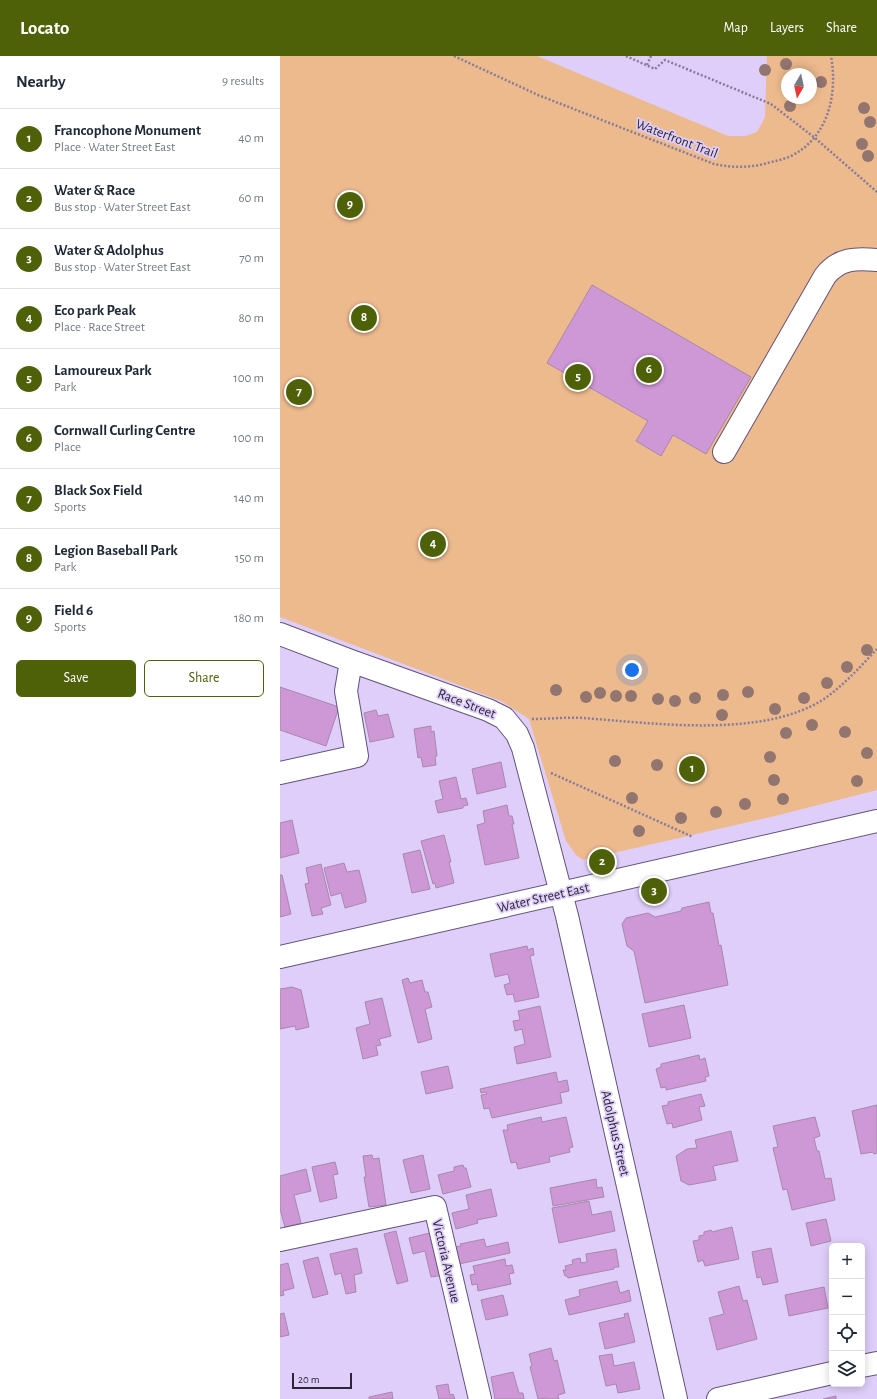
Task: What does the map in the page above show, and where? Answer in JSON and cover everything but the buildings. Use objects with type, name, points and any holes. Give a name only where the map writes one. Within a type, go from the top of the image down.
[{"type":"street","points":[[724,452],[818,288],[830,270],[843,262],[852,259],[877,260]]},
{"type":"street","name":"Race Street","points":[[280,634],[350,661],[488,710],[504,718],[517,734],[528,762],[554,868]]},
{"type":"street","points":[[280,773],[357,756],[346,691],[350,661]]},
{"type":"street","name":"Water Street East","points":[[280,957],[877,821]]},
{"type":"street","name":"Adolphus Street","points":[[554,868],[561,893],[676,1399]]},
{"type":"street","name":"Victoria Avenue","points":[[280,1240],[435,1207],[480,1399]]},
{"type":"street","points":[[865,1365],[877,1363]]},
{"type":"street","points":[[718,1399],[829,1374]]},
{"type":"path","name":"Waterfront Trail","points":[[454,56],[538,95],[714,164],[728,167],[761,165],[788,157],[803,149],[815,138],[824,123],[831,106],[834,84],[834,71],[831,56]]},
{"type":"path","points":[[626,56],[655,68],[665,60],[771,104],[815,138],[877,192]]},
{"type":"path","points":[[647,65],[651,56]]},
{"type":"path","points":[[504,718],[581,718],[657,724],[708,725],[736,724],[764,720],[791,714],[824,699],[848,680],[877,649]]},
{"type":"path","points":[[528,762],[693,837]]},
{"type":"shaded area","points":[[280,56],[537,56],[728,136],[746,136],[757,132],[765,117],[767,56],[877,56],[877,790],[775,816],[583,860],[576,855],[566,841],[529,719],[501,701],[280,617]]},
{"type":"place","name":"Field 6","points":[[350,205]]},
{"type":"place","name":"Legion Baseball Park","points":[[364,318]]},
{"type":"place","name":"Cornwall Curling Centre","points":[[649,370]]},
{"type":"place","name":"Lamoureux Park","points":[[578,377]]},
{"type":"place","name":"Black Sox Field","points":[[299,392]]},
{"type":"place","name":"Eco park Peak","points":[[433,544]]},
{"type":"place","name":"Francophone Monument","points":[[692,769]]},
{"type":"place","name":"Water & Race","points":[[602,862]]},
{"type":"place","name":"Water & Adolphus","points":[[654,891]]}]
